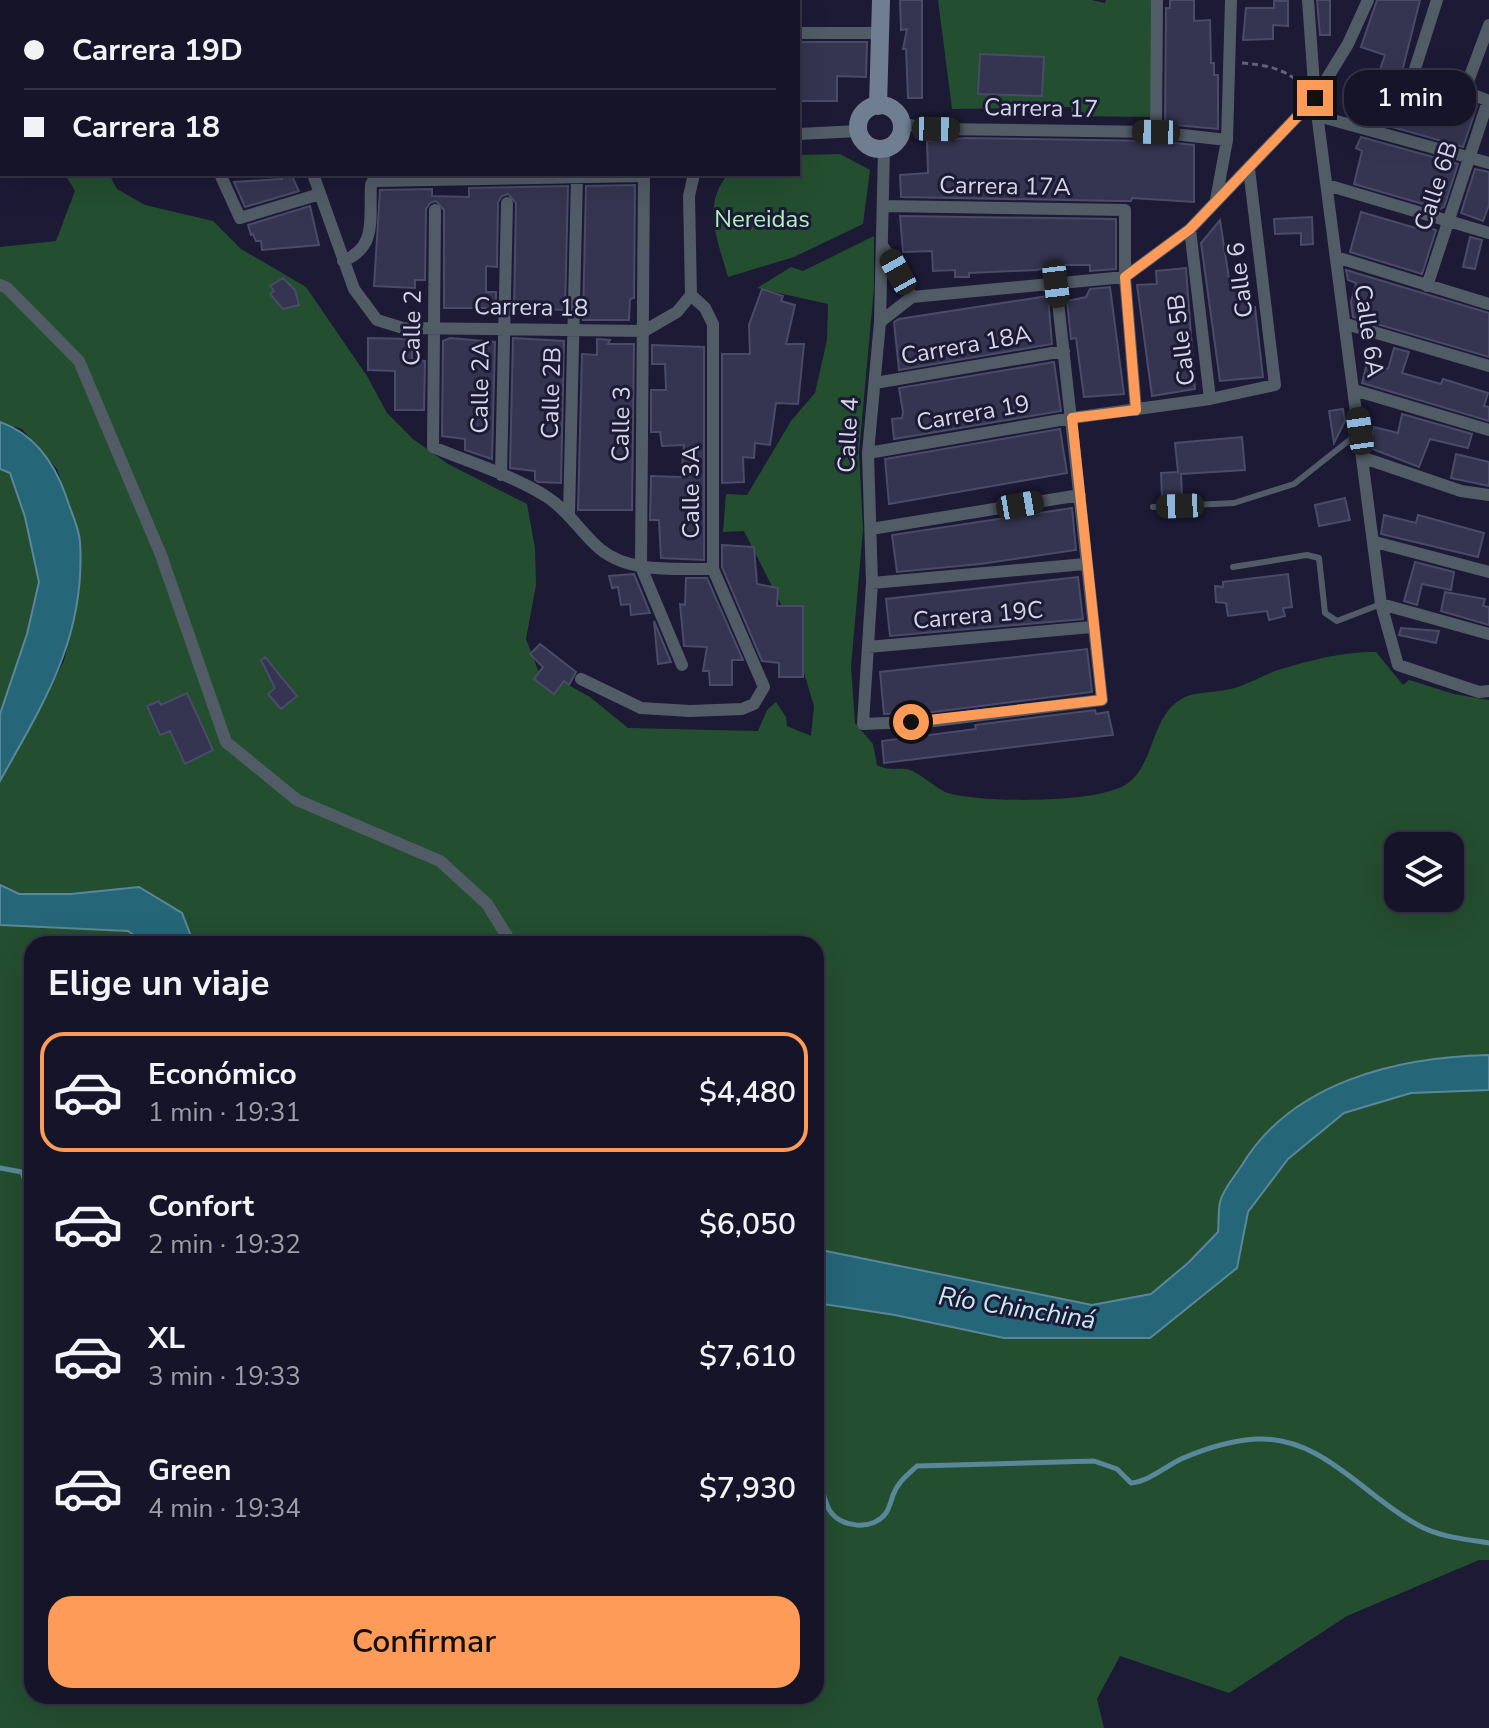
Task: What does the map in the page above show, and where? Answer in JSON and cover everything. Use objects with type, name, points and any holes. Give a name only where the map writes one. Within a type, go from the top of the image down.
[{"type":"main road","points":[[878,106],[881,0]]},
{"type":"main road","points":[[878,106],[894,110],[902,124],[899,138],[884,149],[865,143],[859,131],[859,121],[865,112],[878,106]]},
{"type":"street","points":[[1156,132],[1157,0]]},
{"type":"street","points":[[1216,201],[1227,140],[1231,0]]},
{"type":"street","name":"Calle 6A","points":[[1308,0],[1315,98],[1381,604],[1398,665],[1484,692]]},
{"type":"street","points":[[880,322],[912,297],[1125,277],[1190,229],[1315,98],[1348,44],[1368,0]]},
{"type":"street","points":[[1437,0],[1414,72],[1488,101]]},
{"type":"street","points":[[1464,92],[1489,25]]},
{"type":"street","points":[[800,33],[880,33]]},
{"type":"street","name":"Calle 6B","points":[[1427,286],[1488,101]]},
{"type":"street","points":[[1318,116],[1489,163]]},
{"type":"street","name":"Carrera 17","points":[[902,124],[936,129],[1156,132],[1227,140]]},
{"type":"street","points":[[800,134],[859,131]]},
{"type":"street","name":"Calle 4","points":[[884,149],[884,247],[868,453],[872,583],[863,724],[934,721],[1102,700],[1092,627]]},
{"type":"street","name":"Calle 6","points":[[1249,169],[1275,385]]},
{"type":"street","points":[[221,176],[240,218],[320,194]]},
{"type":"street","points":[[314,176],[343,261],[360,254],[368,243],[373,181],[436,177],[577,176]]},
{"type":"street","name":"Calle 2B","points":[[569,515],[577,176]]},
{"type":"street","name":"Calle 3","points":[[644,176],[641,567],[682,665]]},
{"type":"street","points":[[644,331],[677,312],[691,295],[689,196],[694,176]]},
{"type":"street","points":[[1327,185],[1489,233]]},
{"type":"street","name":"Calle 2A","points":[[501,475],[507,203]]},
{"type":"street","name":"Carrera 17A","points":[[885,206],[1125,210],[1125,277]]},
{"type":"street","name":"Calle 2","points":[[435,210],[433,447],[501,475]]},
{"type":"street","name":"Calle 5B","points":[[1190,229],[1210,399]]},
{"type":"street","points":[[884,247],[912,297]]},
{"type":"street","points":[[1336,257],[1489,304]]},
{"type":"street","name":"Carrera 18","points":[[343,261],[365,306],[377,320],[403,328],[644,331]]},
{"type":"street","points":[[1125,277],[1136,410]]},
{"type":"street","points":[[1056,284],[1092,627]]},
{"type":"street","points":[[0,285],[7,288],[79,361],[161,555],[226,742],[297,800],[440,861],[487,904],[507,936]]},
{"type":"street","name":"Calle 3A","points":[[581,679],[632,705],[654,710],[742,709],[754,704],[764,687],[713,569],[713,324],[705,308],[691,295]]},
{"type":"street","points":[[1346,324],[1489,366]]},
{"type":"street","name":"Carrera 18A","points":[[875,383],[1064,351]]},
{"type":"street","name":"Carrera 19","points":[[868,453],[1072,418],[1210,399],[1275,385]]},
{"type":"street","points":[[1354,390],[1489,430]]},
{"type":"street","points":[[1364,458],[1461,491],[1489,495]]},
{"type":"street","points":[[501,475],[531,487],[569,515],[602,551],[641,567],[713,569]]},
{"type":"street","points":[[871,529],[1080,495]]},
{"type":"street","points":[[1375,542],[1489,572]]},
{"type":"street","points":[[872,583],[1085,564]]},
{"type":"street","points":[[1381,604],[1489,634]]},
{"type":"street","name":"Carrera 19C","points":[[868,647],[1092,627]]},
{"type":"lane","points":[[1153,507],[1234,503],[1294,484],[1360,431]]},
{"type":"lane","points":[[1233,567],[1307,555],[1319,558],[1325,613],[1330,619],[1337,621],[1381,604]]},
{"type":"path","points":[[1229,61],[1271,66],[1293,77],[1315,98]]},
{"type":"green space","points":[[938,0],[1091,0],[1105,3],[1106,0],[1155,0],[1150,117],[1072,116],[1071,107],[952,109]]},
{"type":"green space","name":"Nereidas","points":[[840,154],[870,170],[863,224],[794,257],[728,277],[714,224],[713,211],[720,186],[727,176],[800,176],[800,155]]},
{"type":"green space","points":[[66,176],[110,176],[117,189],[145,205],[213,221],[241,249],[306,287],[367,376],[387,413],[413,439],[448,464],[527,504],[535,548],[536,585],[526,639],[540,675],[563,682],[590,697],[628,728],[758,731],[767,710],[776,702],[786,717],[787,726],[811,736],[814,706],[786,614],[744,531],[723,532],[726,494],[747,495],[791,421],[815,393],[827,340],[828,304],[757,288],[791,267],[803,271],[874,236],[874,287],[859,453],[863,529],[851,667],[855,723],[873,744],[877,765],[911,770],[943,791],[964,796],[1040,800],[1093,795],[1114,790],[1137,774],[1164,716],[1183,698],[1230,689],[1316,659],[1353,653],[1376,652],[1403,685],[1409,680],[1454,694],[1489,700],[1489,1055],[1456,1056],[1369,1072],[1220,1199],[1218,1232],[1188,1263],[1150,1294],[1092,1305],[824,1251],[824,936],[191,936],[182,913],[71,894],[19,894],[0,885],[0,781],[64,661],[77,605],[80,540],[57,469],[22,429],[0,422],[0,247],[56,241],[75,191]]},
{"type":"green space","points":[[0,469],[10,473],[19,498],[33,543],[39,582],[30,630],[0,714]]},
{"type":"green space","points":[[0,925],[128,931],[135,936],[24,936],[24,1704],[824,1704],[824,1304],[895,1315],[1150,1338],[1237,1268],[1248,1212],[1288,1159],[1344,1113],[1411,1093],[1489,1090],[1489,1560],[1479,1560],[1347,1616],[1229,1693],[1120,1656],[1097,1699],[1104,1728],[0,1728]]},
{"type":"water","points":[[0,422],[33,442],[55,472],[78,530],[80,576],[69,639],[59,668],[0,781],[0,714],[27,634],[39,582],[25,517],[10,473],[0,469]]},
{"type":"water","points":[[0,885],[19,894],[71,894],[139,887],[182,913],[191,936],[135,936],[128,931],[0,925]]},
{"type":"water","name":"Río Chinchiná","points":[[1489,1055],[1489,1090],[1411,1093],[1344,1113],[1288,1159],[1248,1212],[1237,1268],[1150,1338],[1004,1338],[895,1315],[824,1304],[824,1251],[1092,1305],[1151,1294],[1218,1232],[1220,1202],[1226,1187],[1263,1137],[1289,1113],[1318,1094],[1350,1080],[1419,1061]]},
{"type":"building","points":[[900,0],[922,0],[922,98],[908,98],[906,49],[903,49],[907,29],[901,30]]},
{"type":"building","points":[[1170,0],[1194,0],[1194,21],[1210,20],[1211,63],[1214,63],[1214,75],[1218,75],[1218,129],[1165,124],[1166,8],[1170,8]]},
{"type":"building","points":[[1317,0],[1330,0],[1330,35],[1320,35]]},
{"type":"building","points":[[1377,0],[1420,0],[1400,80],[1477,106],[1463,147],[1350,115],[1355,100],[1368,104],[1385,55],[1361,47]]},
{"type":"building","points":[[1274,1],[1288,1],[1288,26],[1273,25],[1273,39],[1243,40],[1246,8],[1274,8]]},
{"type":"building","points":[[800,42],[867,42],[866,77],[837,76],[837,101],[800,101]]},
{"type":"building","points":[[980,54],[1044,57],[1042,96],[978,94]]},
{"type":"building","points":[[1361,137],[1458,164],[1444,207],[1440,209],[1354,184],[1362,151],[1356,148]]},
{"type":"building","points":[[966,138],[1155,141],[1194,145],[1194,202],[1132,198],[1131,201],[1120,201],[901,197],[900,175],[928,173],[927,141]]},
{"type":"building","points":[[1475,169],[1489,172],[1489,205],[1483,221],[1461,213]]},
{"type":"building","points":[[281,176],[292,176],[299,191],[245,207],[234,182],[282,179]]},
{"type":"building","points":[[635,185],[634,298],[630,299],[629,320],[583,320],[586,186]]},
{"type":"building","points":[[568,186],[565,310],[514,308],[516,203],[508,194],[498,202],[497,267],[486,266],[486,292],[496,292],[496,308],[444,308],[444,210],[436,201],[426,209],[425,280],[415,280],[415,288],[374,286],[380,190],[432,189],[432,196],[469,197],[469,188]]},
{"type":"building","points":[[310,206],[319,245],[262,250],[261,241],[256,241],[251,235],[248,225]]},
{"type":"building","points":[[1361,212],[1426,231],[1428,227],[1436,230],[1422,274],[1350,252]]},
{"type":"building","points":[[900,216],[1116,219],[1116,269],[1090,271],[1090,265],[1059,265],[1037,270],[969,273],[969,277],[955,277],[955,270],[933,271],[932,251],[903,252]]},
{"type":"building","points":[[1312,217],[1313,244],[1301,245],[1301,233],[1275,234],[1274,219]]},
{"type":"building","points":[[1220,220],[1230,285],[1246,284],[1247,308],[1255,307],[1263,377],[1220,381],[1201,243]]},
{"type":"building","points":[[1470,237],[1482,240],[1475,269],[1463,267]]},
{"type":"building","points":[[1186,268],[1195,389],[1152,396],[1137,285],[1157,284],[1156,271]]},
{"type":"building","points":[[1346,270],[1489,313],[1489,357],[1353,317],[1351,302],[1356,283],[1348,280]]},
{"type":"building","points":[[283,278],[295,290],[299,305],[283,309],[270,294],[274,291],[270,286]]},
{"type":"building","points":[[1110,287],[1124,394],[1084,397],[1076,338],[1071,339],[1067,301],[1086,297],[1090,289]]},
{"type":"building","points":[[762,289],[783,296],[781,301],[795,305],[786,344],[804,344],[798,404],[776,403],[770,445],[755,443],[754,458],[743,457],[744,482],[722,483],[722,354],[750,354],[749,325]]},
{"type":"building","points":[[1048,296],[1052,344],[899,370],[894,322],[899,319]]},
{"type":"building","points":[[368,338],[412,339],[412,359],[425,361],[424,410],[395,410],[395,371],[368,370]]},
{"type":"building","points":[[450,338],[495,342],[492,459],[465,450],[465,439],[442,436],[443,341]]},
{"type":"building","points":[[513,338],[564,341],[561,483],[538,482],[535,471],[510,468]]},
{"type":"building","points":[[597,339],[610,340],[608,344],[634,344],[632,510],[578,510],[582,354],[597,355]]},
{"type":"building","points":[[652,345],[704,347],[704,560],[661,558],[659,520],[650,520],[651,476],[681,477],[684,445],[662,446],[660,432],[651,432],[651,390],[666,390],[665,364],[652,364]]},
{"type":"building","points":[[1394,348],[1409,352],[1402,373],[1441,384],[1443,379],[1488,393],[1484,406],[1489,407],[1489,421],[1362,383],[1367,363],[1388,369]]},
{"type":"building","points":[[1054,362],[1061,411],[894,439],[892,419],[902,418],[903,412],[899,388]]},
{"type":"building","points":[[1343,409],[1345,421],[1334,443],[1329,411]]},
{"type":"building","points":[[1402,414],[1472,434],[1468,448],[1430,439],[1419,467],[1370,448],[1374,427],[1398,433]]},
{"type":"building","points":[[1060,429],[1067,473],[889,504],[885,459]]},
{"type":"building","points":[[1242,437],[1245,470],[1181,474],[1182,497],[1162,498],[1161,473],[1178,472],[1175,443]]},
{"type":"building","points":[[1456,454],[1489,462],[1489,486],[1451,478]]},
{"type":"building","points":[[1345,498],[1350,520],[1319,526],[1315,505]]},
{"type":"building","points":[[1072,508],[1076,550],[897,572],[892,535]]},
{"type":"building","points":[[1384,515],[1416,523],[1418,515],[1484,533],[1478,557],[1381,534]]},
{"type":"building","points":[[722,545],[754,547],[757,584],[778,588],[777,606],[803,606],[803,677],[779,677],[779,663],[762,661],[722,567]]},
{"type":"building","points":[[1415,562],[1454,572],[1451,590],[1422,584],[1417,605],[1404,601]]},
{"type":"building","points":[[634,574],[650,613],[631,615],[630,604],[621,605],[618,587],[612,588],[609,576]]},
{"type":"building","points":[[1288,574],[1292,607],[1283,608],[1285,616],[1269,620],[1267,611],[1228,616],[1226,603],[1216,602],[1215,586],[1223,587],[1223,582]]},
{"type":"building","points":[[1078,577],[1083,619],[890,636],[886,599]]},
{"type":"building","points":[[686,578],[707,578],[743,660],[732,660],[732,685],[710,685],[709,671],[703,671],[707,647],[684,646],[680,604],[685,605]]},
{"type":"building","points":[[1445,592],[1485,599],[1483,606],[1489,607],[1489,625],[1441,611]]},
{"type":"building","points":[[654,621],[671,662],[658,664]]},
{"type":"building","points":[[1401,628],[1439,631],[1436,643],[1399,635]]},
{"type":"building","points":[[540,644],[576,672],[569,685],[564,681],[554,694],[534,679],[543,667],[530,654]]},
{"type":"building","points":[[1087,649],[1092,692],[933,712],[884,714],[880,672]]},
{"type":"building","points":[[265,657],[297,696],[281,709],[268,694],[275,688],[261,660]]},
{"type":"building","points":[[187,693],[213,750],[185,764],[170,731],[160,735],[147,706],[159,701],[161,705]]},
{"type":"building","points":[[1095,710],[1096,714],[1108,712],[1113,735],[884,763],[882,741],[976,729],[975,725]]},
{"type":"waterway","points":[[0,1168],[22,1172],[24,1178]]},
{"type":"waterway","points":[[824,1496],[835,1517],[849,1524],[865,1525],[886,1513],[897,1486],[917,1466],[1094,1461],[1117,1469],[1131,1483],[1151,1477],[1199,1452],[1258,1439],[1281,1441],[1323,1458],[1426,1529],[1489,1543]]},
{"type":"route","points":[[911,722],[1102,700],[1085,564],[1072,418],[1136,410],[1125,277],[1190,229],[1315,98]]}]
